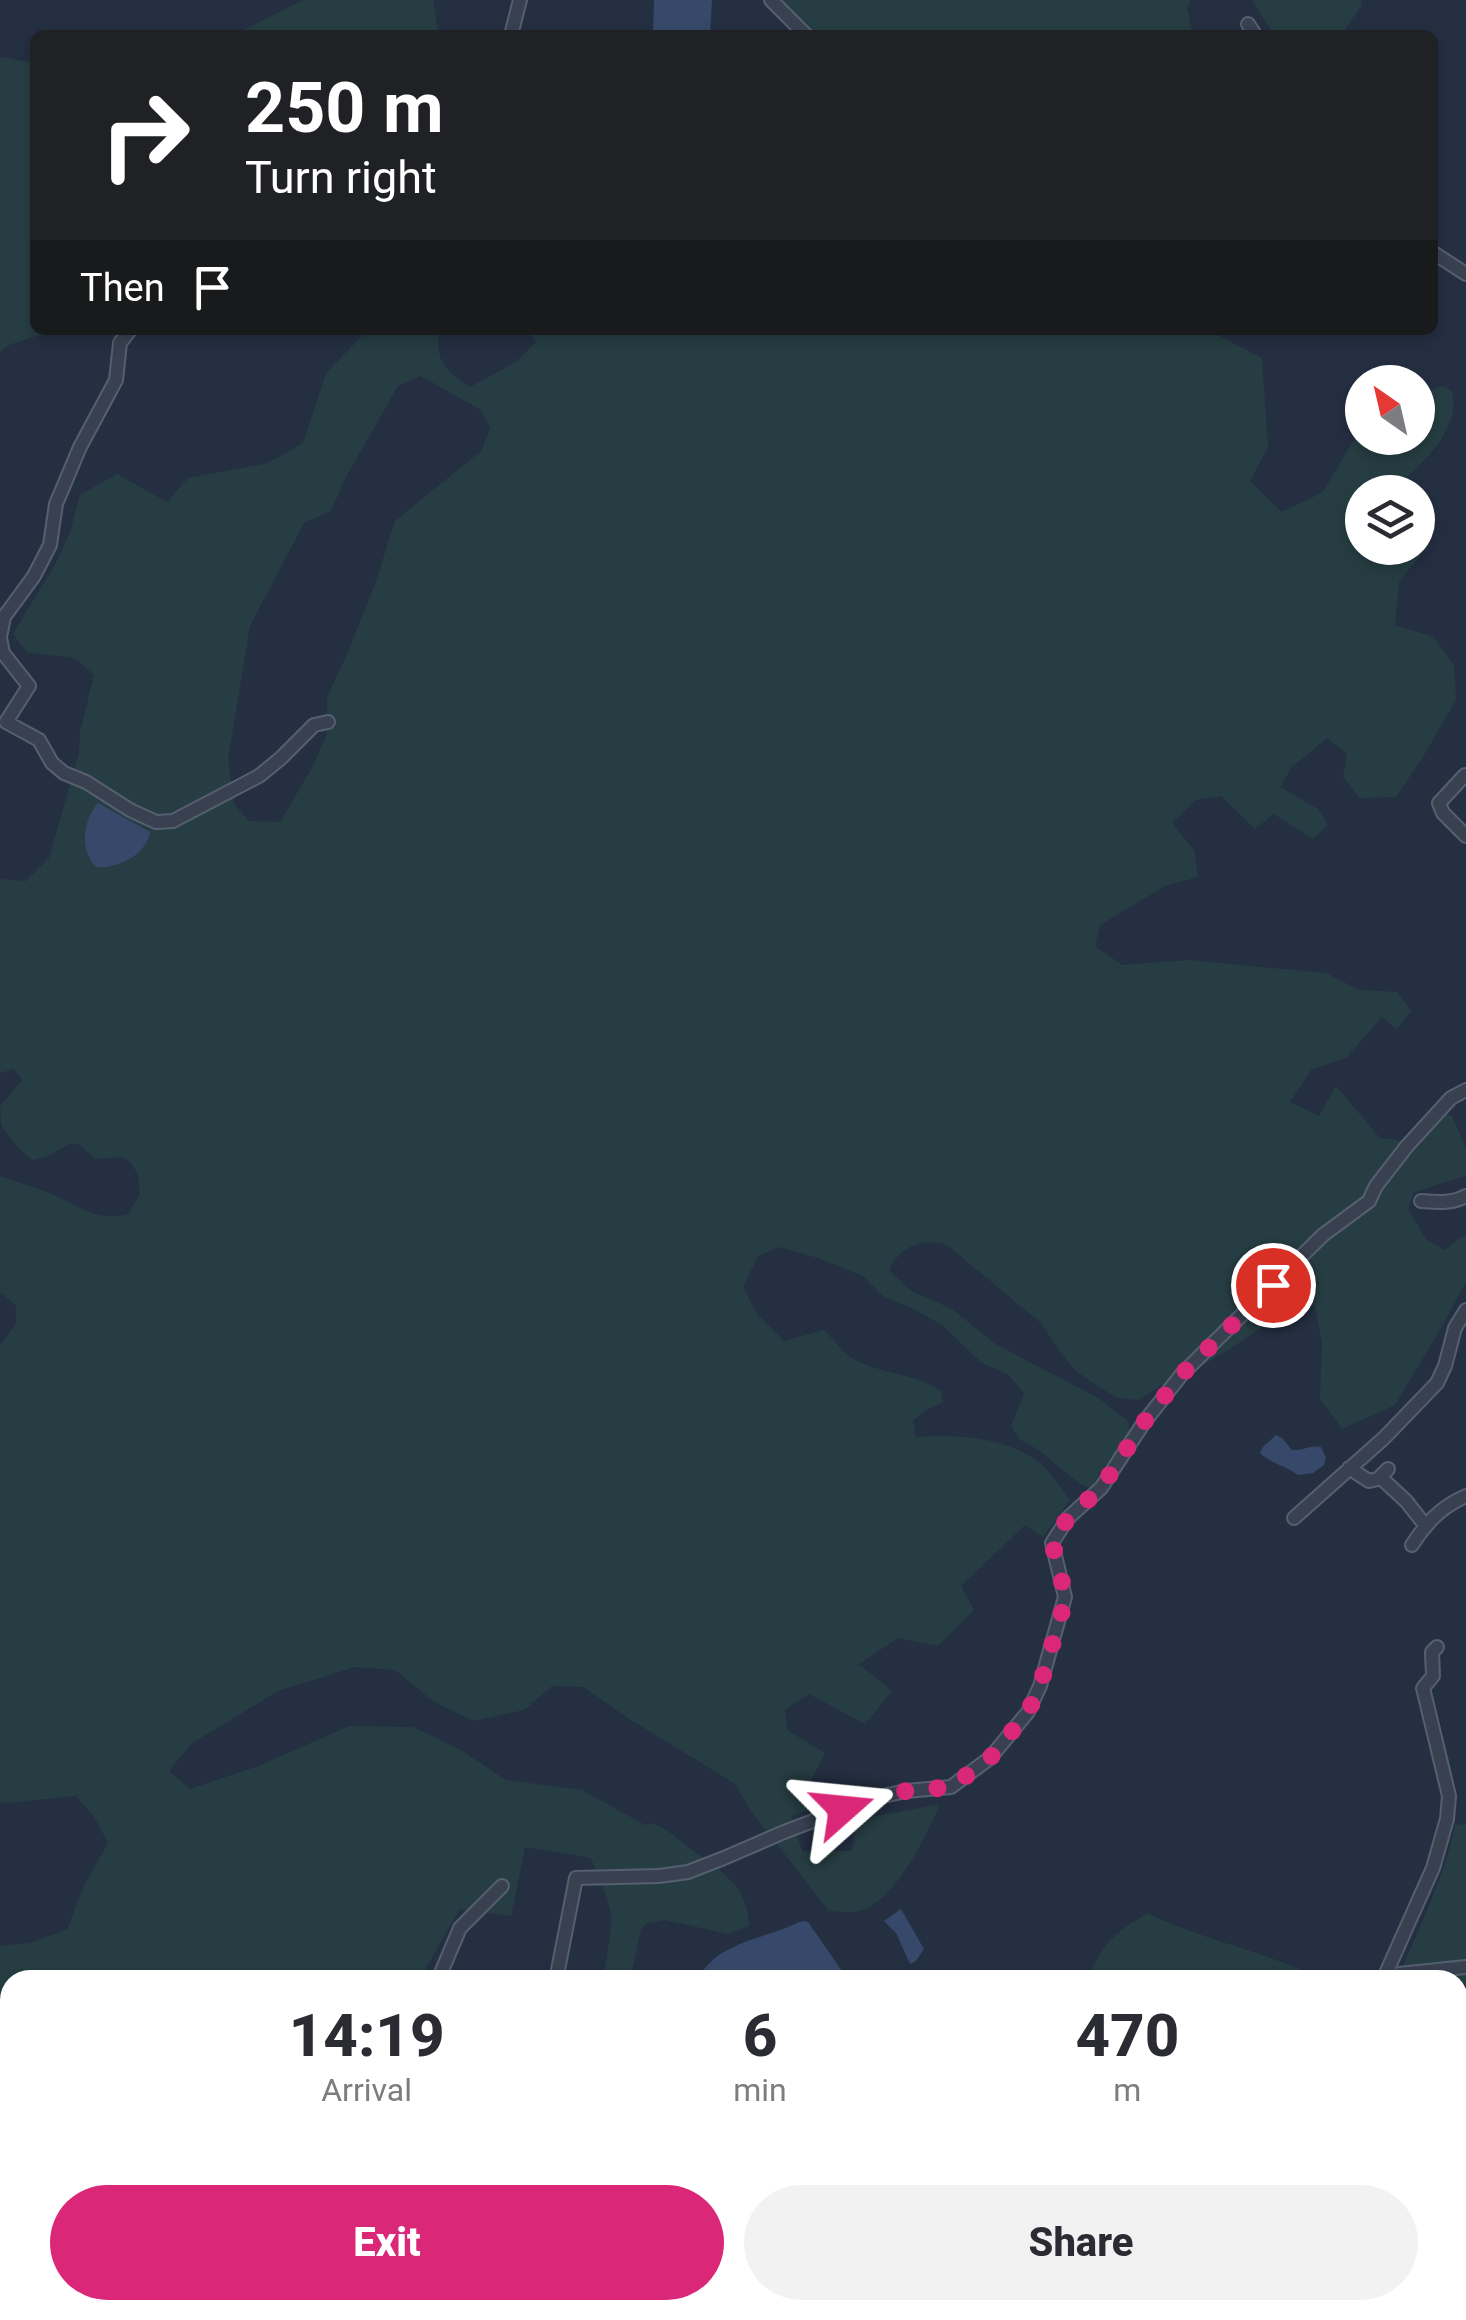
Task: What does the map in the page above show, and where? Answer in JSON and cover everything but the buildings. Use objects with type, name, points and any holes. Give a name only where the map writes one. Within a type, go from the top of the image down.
[{"type":"street","points":[[512,30],[520,0]]},
{"type":"street","points":[[770,0],[801,30]]},
{"type":"street","points":[[1438,256],[1466,274]]},
{"type":"street","points":[[126,335],[120,344],[116,380],[80,447],[56,504],[50,545],[34,576],[4,617],[0,638],[3,653],[29,686],[6,722],[39,740],[52,763],[64,773],[156,822],[173,822],[259,776],[314,725],[328,722]]},
{"type":"street","points":[[1465,775],[1440,803],[1443,813],[1466,836]]},
{"type":"street","points":[[558,1970],[576,1878],[688,1872],[874,1798],[951,1787],[990,1758],[1028,1712],[1040,1686],[1066,1598],[1052,1542],[1068,1518],[1101,1488],[1182,1374],[1323,1235],[1369,1201],[1408,1146],[1451,1098],[1466,1090]]},
{"type":"street","points":[[1421,1201],[1460,1200],[1466,1196]]},
{"type":"street","points":[[1294,1518],[1384,1438],[1437,1384],[1466,1310]]},
{"type":"street","points":[[1350,1468],[1369,1481],[1384,1473],[1425,1525]]},
{"type":"street","points":[[1412,1544],[1438,1512],[1466,1496]]},
{"type":"street","points":[[1387,1970],[1433,1868],[1447,1820],[1449,1796],[1422,1688],[1433,1676],[1432,1652],[1437,1647]]},
{"type":"street","points":[[442,1970],[460,1928],[502,1886]]},
{"type":"street","points":[[1437,1970],[1466,1967]]},
{"type":"green space","points":[[303,0],[433,0],[438,30],[244,30]]},
{"type":"green space","points":[[779,0],[1191,0],[1187,7],[1192,30],[809,30]]},
{"type":"green space","points":[[1252,0],[1361,0],[1362,5],[1344,30],[1271,30]]},
{"type":"green space","points":[[0,57],[30,62],[30,335],[40,335],[0,352]]},
{"type":"green space","points":[[363,335],[439,335],[440,358],[470,387],[516,362],[536,342],[531,335],[1218,335],[1262,358],[1268,447],[1250,481],[1282,512],[1323,492],[1345,455],[1429,455],[1409,475],[1345,475],[1345,565],[1413,565],[1399,582],[1395,625],[1434,637],[1454,665],[1456,700],[1396,797],[1360,798],[1343,777],[1347,753],[1327,738],[1292,767],[1280,787],[1318,809],[1328,825],[1313,839],[1274,814],[1255,829],[1221,796],[1196,800],[1172,823],[1194,850],[1198,877],[1165,886],[1100,925],[1095,946],[1122,965],[1189,960],[1326,973],[1359,990],[1397,992],[1411,1011],[1397,1029],[1382,1017],[1346,1058],[1311,1070],[1290,1102],[1319,1116],[1336,1086],[1380,1138],[1405,1141],[1430,1110],[1452,1116],[1466,1148],[1466,1176],[1414,1192],[1408,1209],[1426,1239],[1445,1250],[1466,1234],[1466,1282],[1395,1405],[1342,1429],[1320,1399],[1322,1344],[1315,1306],[1301,1303],[1220,1355],[1139,1400],[1115,1397],[1077,1372],[1041,1323],[947,1245],[921,1243],[899,1255],[889,1270],[911,1291],[952,1309],[994,1343],[1098,1398],[1128,1421],[1130,1434],[1091,1488],[1019,1439],[1011,1426],[1024,1394],[1009,1375],[982,1363],[942,1325],[884,1297],[863,1276],[780,1247],[758,1256],[743,1287],[757,1314],[784,1341],[824,1330],[852,1358],[941,1391],[943,1402],[913,1421],[916,1437],[964,1437],[1011,1447],[1039,1462],[1070,1500],[1043,1537],[1025,1525],[961,1586],[974,1610],[938,1646],[898,1638],[859,1664],[892,1691],[865,1724],[809,1694],[785,1710],[787,1730],[825,1753],[809,1784],[826,1804],[791,1816],[802,1851],[852,1851],[856,1820],[940,1804],[906,1869],[882,1898],[868,1908],[829,1911],[751,1811],[734,1783],[583,1687],[552,1686],[524,1710],[473,1721],[434,1702],[395,1670],[355,1667],[278,1691],[191,1744],[169,1771],[190,1789],[261,1765],[349,1726],[413,1727],[461,1750],[506,1780],[582,1790],[645,1825],[654,1823],[729,1879],[743,1899],[749,1926],[728,1934],[665,1920],[648,1923],[641,1929],[632,1970],[606,1970],[611,1914],[591,1858],[525,1847],[511,1916],[460,1909],[426,1970],[0,1970],[0,1946],[29,1943],[67,1930],[84,1885],[108,1843],[93,1815],[75,1796],[0,1802],[0,1345],[16,1324],[16,1306],[0,1292],[0,1176],[105,1216],[128,1214],[140,1194],[138,1174],[129,1161],[120,1157],[95,1159],[80,1145],[71,1143],[49,1156],[32,1160],[1,1125],[0,1106],[22,1080],[14,1069],[0,1073],[0,879],[26,881],[49,858],[79,753],[94,675],[75,658],[27,652],[13,634],[56,563],[80,495],[117,474],[167,502],[188,478],[268,463],[303,443],[326,373]],"holes":[[[421,376],[481,410],[490,428],[482,450],[395,521],[375,584],[327,697],[327,734],[313,766],[280,822],[249,821],[234,804],[228,759],[250,626],[304,523],[331,511],[398,386]]]},
{"type":"green space","points":[[1442,386],[1451,390],[1453,403],[1447,430],[1435,448],[1435,389]]},
{"type":"green space","points":[[1466,1824],[1466,1970],[1401,1970],[1437,1885],[1455,1825]]},
{"type":"green space","points":[[1147,1913],[1300,1970],[1092,1970],[1110,1940]]},
{"type":"water","points":[[654,0],[712,0],[710,30],[653,30]]},
{"type":"water","points":[[98,803],[150,832],[137,854],[113,866],[96,867],[85,844],[86,826]]},
{"type":"water","points":[[1276,1435],[1292,1450],[1321,1447],[1326,1458],[1324,1465],[1313,1473],[1298,1475],[1268,1459],[1260,1453]]},
{"type":"water","points":[[901,1909],[924,1949],[910,1964],[896,1933],[884,1921]]},
{"type":"water","points":[[808,1922],[841,1970],[703,1970],[722,1953]]},
{"type":"route","points":[[843,1809],[906,1791],[951,1787],[990,1758],[1028,1712],[1040,1686],[1066,1598],[1052,1542],[1068,1518],[1101,1488],[1182,1374],[1273,1285]]}]
